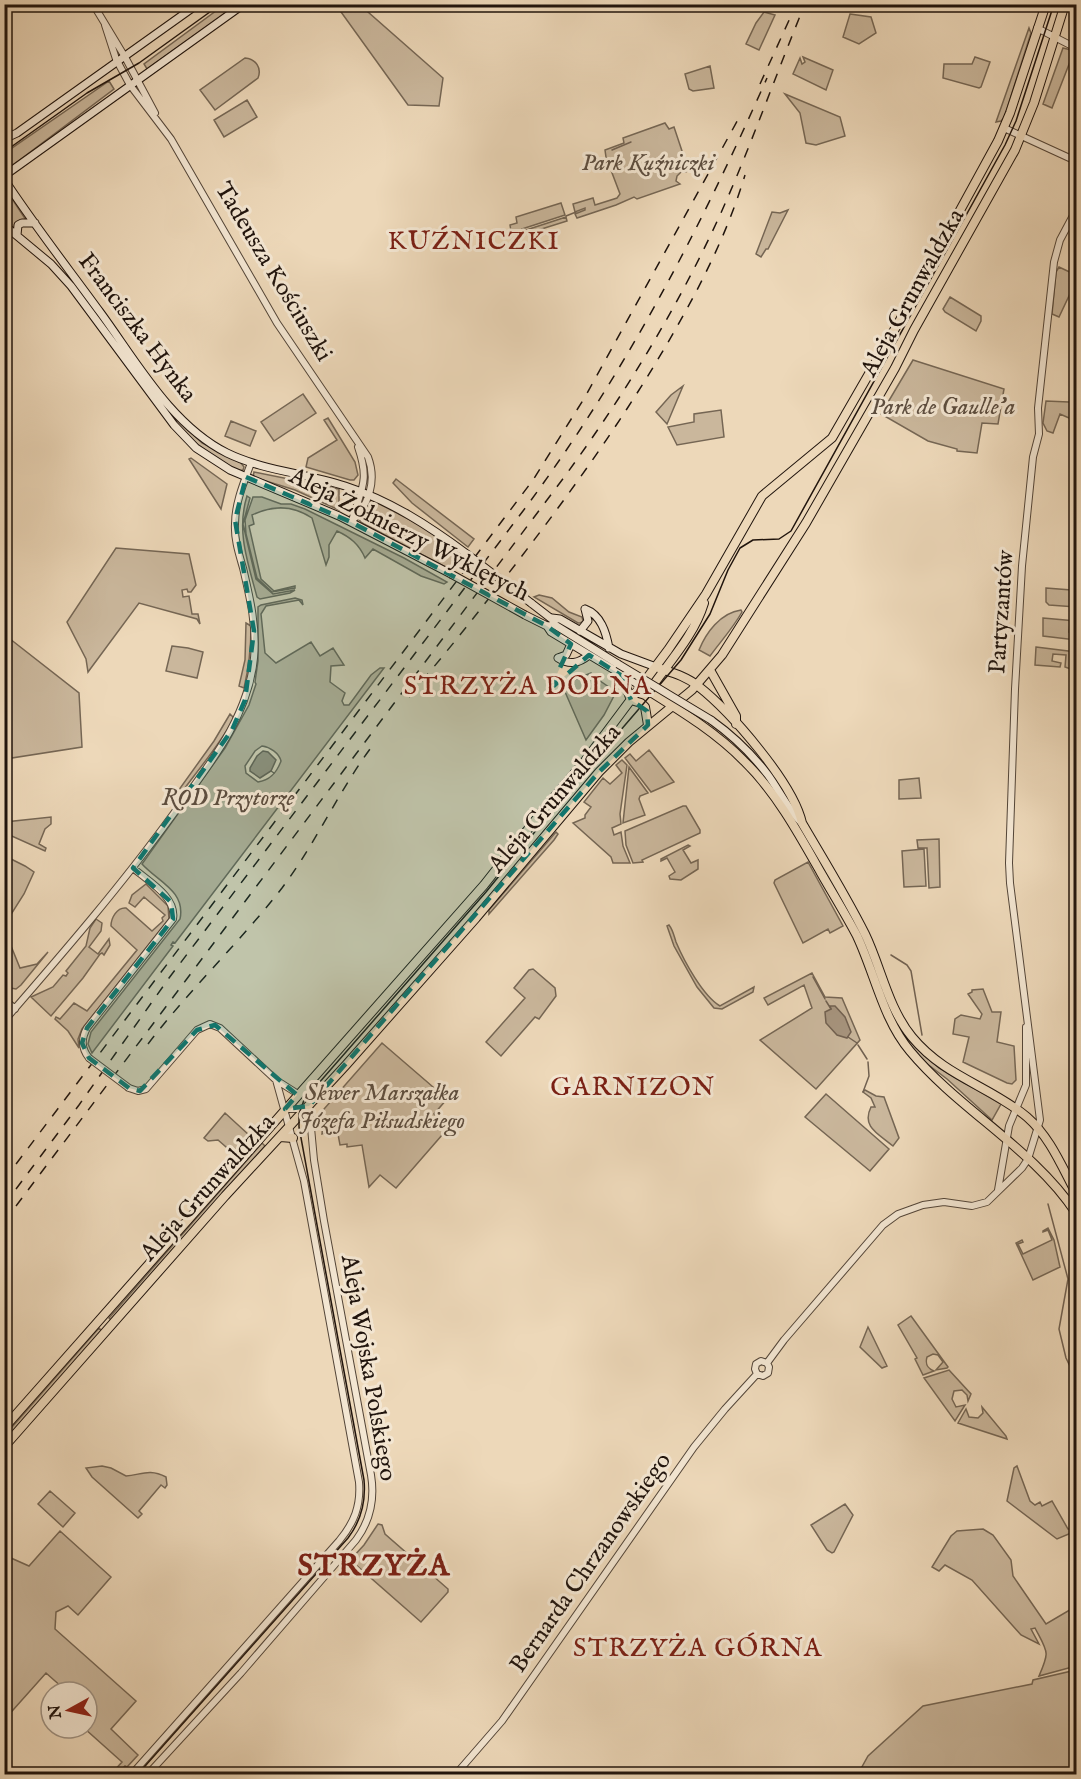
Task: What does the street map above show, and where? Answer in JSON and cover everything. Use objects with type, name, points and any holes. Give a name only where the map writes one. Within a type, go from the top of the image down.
[{"type":"main road","points":[[4,139],[17,133],[198,4]]},
{"type":"main road","points":[[4,178],[244,4]]},
{"type":"main road","name":"Aleja Grunwaldzka","points":[[4,1428],[484,885],[585,761],[631,700],[645,689],[656,666],[706,594],[762,496],[831,438],[925,275],[1004,128],[1046,4]]},
{"type":"main road","name":"Aleja Grunwaldzka","points":[[4,1447],[512,877],[599,772],[648,725],[697,685],[731,643],[806,523],[895,368],[1022,136],[1065,4]]},
{"type":"main road","name":"Franciszka Hynka","points":[[4,178],[176,414],[192,430],[216,447],[250,463]]},
{"type":"main road","points":[[17,235],[18,225],[35,223]]},
{"type":"main road","name":"Franciszka Hynka","points":[[4,225],[51,264],[71,286],[168,418],[187,440],[213,461],[246,477]]},
{"type":"main road","name":"Aleja Żołnierzy Wyklętych","points":[[246,477],[351,522],[525,615],[547,626],[555,625],[552,618],[418,519],[343,485],[250,463]]},
{"type":"main road","points":[[645,689],[665,670],[687,637],[701,612],[706,594]]},
{"type":"main road","points":[[580,631],[588,621],[585,609],[596,616],[607,635],[609,648]]},
{"type":"main road","points":[[552,618],[560,619],[609,648],[685,678],[697,685],[736,724],[776,772],[799,811],[799,825]]},
{"type":"main road","points":[[555,625],[711,720],[754,759],[775,786],[865,934],[894,1007],[909,1034],[942,1066],[1017,1110],[1038,1129],[1077,1193]]},
{"type":"main road","points":[[547,626],[551,632],[672,706],[722,741],[744,760],[799,825],[857,937],[891,1021],[910,1052],[1028,1159],[1062,1193],[1077,1213]]},
{"type":"main road","points":[[572,644],[566,655],[558,658],[574,663],[589,655]]},
{"type":"main road","points":[[710,670],[736,716],[736,724]]},
{"type":"main road","points":[[622,676],[631,700],[645,707],[648,725]]},
{"type":"main road","points":[[685,678],[685,696]]},
{"type":"main road","points":[[279,1137],[293,1138]]},
{"type":"street","name":"Tadeusza Kościuszki","points":[[93,4],[125,57],[159,121]]},
{"type":"street","name":"Tadeusza Kościuszki","points":[[105,25],[117,62],[130,85],[177,147],[273,317],[356,441],[365,472],[365,493],[351,522]]},
{"type":"street","points":[[1037,28],[1077,48]]},
{"type":"street","points":[[1004,128],[1077,161]]},
{"type":"street","name":"Partyzantów","points":[[1028,1159],[1040,1120],[1039,1103],[1009,874],[1018,627],[1024,538],[1033,457],[1039,434],[1038,408],[1054,262],[1060,240],[1077,210]]},
{"type":"street","points":[[4,1021],[133,868],[232,730],[244,700],[254,658],[255,631],[251,604],[234,528],[238,502],[250,463]]},
{"type":"street","points":[[133,868],[171,902],[173,918],[87,1028],[82,1043],[88,1058],[129,1088],[135,1091],[146,1089],[197,1030],[210,1024],[220,1028],[264,1066],[276,1080],[298,1094]]},
{"type":"street","points":[[4,999],[15,1008]]},
{"type":"street","name":"Partyzantów","points":[[1006,1140],[1009,1126],[1026,1085],[1027,1022]]},
{"type":"street","name":"Aleja Wojska Polskiego","points":[[132,1774],[346,1533],[356,1515],[360,1501],[359,1482],[304,1181],[276,1080]]},
{"type":"street","points":[[285,1109],[300,1109],[309,1106]]},
{"type":"street","name":"Aleja Wojska Polskiego","points":[[148,1774],[224,1692],[360,1534],[369,1517],[372,1498],[369,1463],[324,1221],[314,1160],[309,1106]]},
{"type":"street","points":[[996,1193],[1006,1140]]},
{"type":"street","points":[[767,1363],[874,1234],[892,1217],[908,1209],[929,1203],[944,1202],[972,1206],[987,1202],[1020,1171],[1028,1159]]},
{"type":"street","points":[[761,1361],[767,1363],[768,1373],[763,1376],[757,1374],[754,1369],[756,1364],[761,1361]]},
{"type":"street","name":"Bernarda Chrzanowskiego","points":[[456,1774],[502,1721],[694,1447],[757,1374]]},
{"type":"street","points":[[182,1718],[191,1726]]},
{"type":"highlighted area","points":[[246,477],[351,522],[547,626],[571,644],[550,689],[589,655],[622,676],[631,700],[647,711],[648,725],[599,772],[309,1106],[285,1109],[297,1095],[215,1025],[197,1030],[140,1091],[129,1088],[89,1058],[82,1043],[87,1028],[173,919],[171,902],[133,868],[232,730],[245,700],[254,631],[235,520]]},
{"type":"green space","points":[[224,5],[237,5],[147,69],[144,64]]},
{"type":"green space","points":[[336,5],[360,5],[443,78],[439,106],[408,105]]},
{"type":"green space","points":[[764,12],[775,15],[759,50],[746,44]]},
{"type":"green space","points":[[850,14],[871,17],[876,33],[859,44],[843,37]]},
{"type":"green space","points":[[1029,28],[1031,33],[1004,118],[996,122]]},
{"type":"green space","points":[[1063,48],[1071,50],[1073,54],[1052,108],[1043,104]]},
{"type":"green space","points":[[803,57],[833,70],[826,90],[793,74],[800,58],[802,64],[805,62]]},
{"type":"green space","points":[[975,57],[990,62],[981,87],[943,78],[944,64],[972,64]]},
{"type":"green space","points":[[245,58],[257,65],[258,78],[215,110],[200,90]]},
{"type":"green space","points":[[710,66],[714,88],[693,91],[689,89],[685,74]]},
{"type":"green space","points":[[109,81],[114,89],[5,169],[5,153]]},
{"type":"green space","points":[[785,94],[840,117],[845,136],[816,145],[806,143],[800,113]]},
{"type":"green space","points":[[247,100],[257,117],[224,137],[214,120]]},
{"type":"green space","name":"Park Kuźniczki","points":[[665,123],[669,129],[674,127],[688,169],[677,176],[676,181],[680,184],[637,199],[634,197],[577,218],[575,214],[585,208],[575,212],[573,204],[593,198],[595,205],[617,198],[620,194],[605,150],[624,143],[623,138]]},
{"type":"green space","points":[[7,191],[26,220],[14,229],[5,221],[4,192]]},
{"type":"green space","points":[[561,203],[565,215],[522,229],[523,231],[566,217],[567,221],[516,237],[514,230],[511,231],[510,225],[517,223],[516,217]]},
{"type":"green space","points":[[788,210],[768,249],[761,257],[756,254],[772,212],[780,213]]},
{"type":"green space","points":[[1059,267],[1076,275],[1076,281],[1059,317],[1052,314],[1056,272]]},
{"type":"green space","points":[[950,297],[981,316],[976,331],[945,312],[943,309]]},
{"type":"green space","name":"Park de Gaulle'a","points":[[913,360],[1004,389],[998,424],[982,423],[977,453],[957,451],[957,449],[928,441],[881,414]]},
{"type":"green space","points":[[683,386],[667,424],[656,412],[671,395]]},
{"type":"green space","points":[[303,394],[316,413],[274,441],[261,422]]},
{"type":"green space","points":[[1076,399],[1076,421],[1060,414],[1053,433],[1047,431],[1043,423],[1046,401],[1069,402]]},
{"type":"green space","points":[[721,410],[724,437],[677,445],[668,427],[694,422],[694,414]]},
{"type":"green space","points":[[170,412],[202,443],[241,463],[243,470],[239,471],[199,446],[181,429]]},
{"type":"green space","points":[[328,418],[355,462],[358,475],[354,480],[306,467],[308,458],[337,440],[324,420]]},
{"type":"green space","points":[[231,421],[256,431],[250,446],[225,436]]},
{"type":"green space","points":[[191,458],[227,484],[221,509],[189,459]]},
{"type":"green space","points":[[254,472],[339,489],[339,510],[295,490],[253,477]]},
{"type":"green space","points":[[396,479],[474,539],[468,547],[412,503],[393,483]]},
{"type":"green space","points":[[247,496],[250,498],[243,524]]},
{"type":"green space","points":[[253,497],[262,497],[305,509],[447,582],[444,584],[421,576],[373,549],[365,558],[354,542],[337,531],[329,545],[326,565],[312,518],[298,511],[275,508],[252,515],[254,524],[249,526],[261,579],[274,591],[295,586],[295,588],[272,592],[257,578],[246,534],[245,520]]},
{"type":"green space","points":[[370,499],[422,526],[464,557],[463,559],[451,570],[364,524],[358,519],[364,515]]},
{"type":"green space","points":[[243,524],[256,579],[273,594],[295,590],[260,599],[257,597],[245,547]]},
{"type":"green space","points":[[116,548],[189,554],[196,585],[191,592],[187,589],[182,590],[183,597],[189,596],[192,614],[198,614],[200,624],[197,619],[139,603],[88,672],[86,659],[67,622]]},
{"type":"green space","points":[[1046,588],[1071,590],[1070,602],[1076,603],[1076,607],[1049,605],[1046,602]]},
{"type":"green space","points":[[539,595],[552,598],[569,612],[582,617],[583,621],[578,623],[534,597]]},
{"type":"green space","name":"ROD Przytorze","points":[[295,598],[302,600],[303,605],[299,600],[266,606],[261,614],[265,653],[276,663],[311,642],[320,656],[333,648],[344,665],[331,666],[330,682],[345,693],[342,701],[344,705],[349,705],[371,675],[380,668],[384,668],[175,943],[173,942],[171,945],[173,946],[92,1053],[88,1044],[91,1032],[180,919],[181,909],[175,894],[142,864],[225,748],[249,705],[256,684],[258,607]],"holes":[[[262,746],[271,749],[281,761],[273,775],[258,782],[246,773],[245,766],[255,751]]]},
{"type":"green space","points":[[741,610],[735,624],[710,656],[699,650],[720,619]]},
{"type":"green space","points":[[1043,618],[1076,621],[1076,623],[1070,623],[1069,632],[1076,633],[1076,640],[1043,636]]},
{"type":"green space","points":[[246,623],[251,626],[251,634],[244,688],[239,686],[245,660]]},
{"type":"green space","points":[[5,635],[79,693],[82,747],[5,759]]},
{"type":"green space","points":[[172,646],[203,652],[197,678],[166,671]]},
{"type":"green space","points":[[1036,647],[1076,652],[1076,671],[1065,667],[1066,655],[1053,654],[1052,661],[1061,663],[1060,667],[1035,665]]},
{"type":"green space","points":[[591,673],[616,692],[604,715],[586,740],[562,685]]},
{"type":"green space","points":[[230,714],[233,720],[221,740],[179,796],[173,798],[214,741]]},
{"type":"green space","points":[[649,750],[674,782],[651,792],[625,758],[630,754],[636,761]]},
{"type":"green space","points":[[622,760],[627,765],[620,814],[621,824],[612,828],[614,835],[621,832],[623,846],[630,863],[613,863],[611,857],[573,823],[585,818],[591,807],[584,802],[603,778],[610,784],[622,773],[616,765]]},
{"type":"green space","points":[[629,767],[648,793],[640,796],[639,799],[645,815],[623,823]]},
{"type":"green space","points":[[919,778],[921,798],[899,799],[899,780]]},
{"type":"green space","points":[[686,806],[700,833],[642,860],[643,862],[633,863],[626,845],[625,831]]},
{"type":"green space","points":[[51,817],[51,824],[45,829],[39,844],[46,848],[45,851],[5,833],[5,822]]},
{"type":"green space","points":[[556,832],[558,834],[554,840],[489,914],[489,910]]},
{"type":"green space","points":[[939,839],[940,887],[929,888],[927,848],[918,848],[917,840]]},
{"type":"green space","points":[[690,846],[683,850],[691,863],[698,860],[698,869],[681,880],[670,879],[669,876],[675,872],[667,858],[661,861],[661,859]]},
{"type":"green space","points":[[924,849],[926,886],[904,887],[902,851]]},
{"type":"green space","points":[[5,856],[34,872],[24,894],[5,924]]},
{"type":"green space","points":[[818,860],[855,921],[901,1027],[910,1041],[939,1068],[1001,1104],[992,1120],[947,1079],[922,1060],[901,1034]]},
{"type":"green space","points":[[808,862],[843,926],[830,933],[828,929],[803,943],[774,883],[775,880]]},
{"type":"green space","points":[[146,884],[168,906],[169,919],[82,1029],[78,1039],[79,1048],[68,1031],[55,1019],[56,1017],[60,1019],[74,1003],[87,1011],[137,950],[111,926],[117,911],[126,908],[152,931],[163,921],[162,918],[165,915],[144,897],[135,907],[129,903],[132,895]]},
{"type":"green space","points":[[96,919],[102,923],[101,931],[89,947],[98,954],[109,939],[110,945],[104,955],[100,954],[51,1016],[31,997],[53,987],[63,975],[66,976],[68,973],[66,971],[86,946],[90,928]]},
{"type":"green space","points":[[669,925],[689,968],[707,994],[720,1006],[754,987],[753,992],[722,1009],[714,1008],[697,987],[674,946],[667,926]]},
{"type":"green space","points":[[9,941],[20,968],[37,964],[48,952],[16,989],[5,987],[5,946]]},
{"type":"green space","points":[[533,969],[555,988],[556,996],[539,1019],[535,1017],[501,1056],[486,1042],[525,998],[514,988],[529,970]]},
{"type":"green space","points":[[812,973],[825,997],[842,998],[860,1040],[816,1089],[760,1040],[812,1008],[804,985],[768,1005],[764,998]]},
{"type":"green space","points":[[983,989],[992,1012],[1001,1012],[997,1042],[1014,1046],[1016,1080],[1012,1084],[963,1062],[969,1037],[953,1034],[955,1019],[961,1015],[980,1019],[982,1014],[968,994],[972,990]]},
{"type":"green space","name":"Skwer Marszałka Józefa Piłsudskiego","points":[[382,1043],[447,1099],[434,1114],[449,1127],[396,1188],[380,1175],[369,1187],[362,1145],[347,1147],[347,1144],[340,1145],[337,1129],[322,1134],[324,1109]]},
{"type":"green space","points":[[865,1090],[876,1096],[884,1097],[899,1138],[893,1146],[877,1134],[870,1125],[868,1114],[871,1107],[875,1107],[871,1098],[863,1092]]},
{"type":"green space","points":[[826,1094],[889,1149],[870,1171],[805,1117]]},
{"type":"green space","points":[[225,1113],[249,1135],[233,1153],[218,1140],[208,1141],[204,1138]]},
{"type":"green space","points":[[262,1143],[265,1146],[111,1320],[109,1318]]},
{"type":"green space","points":[[1048,1228],[1054,1240],[1060,1267],[1033,1280],[1016,1243],[1022,1240],[1023,1242],[1018,1244],[1023,1254],[1052,1240],[1048,1230],[1043,1232]]},
{"type":"green space","points":[[911,1316],[948,1367],[947,1368],[936,1370],[943,1362],[938,1355],[933,1354],[927,1357],[926,1362],[927,1366],[934,1371],[923,1375],[915,1359],[917,1358],[898,1325]]},
{"type":"green space","points":[[868,1327],[887,1366],[882,1368],[860,1347]]},
{"type":"green space","points":[[99,1328],[102,1331],[5,1440],[5,1435]]},
{"type":"green space","points":[[949,1370],[971,1394],[968,1401],[967,1395],[962,1390],[954,1391],[952,1399],[956,1407],[965,1405],[955,1421],[924,1378]]},
{"type":"green space","points":[[982,1407],[1007,1439],[958,1423],[966,1409],[969,1417],[978,1418],[983,1413]]},
{"type":"green space","points":[[102,1466],[126,1476],[150,1472],[160,1474],[166,1477],[167,1485],[165,1488],[161,1485],[139,1511],[142,1514],[138,1518],[92,1477],[86,1468]]},
{"type":"green space","points":[[1017,1466],[1030,1501],[1035,1505],[1040,1502],[1042,1506],[1052,1501],[1068,1529],[1076,1529],[1076,1531],[1057,1539],[1007,1501],[1014,1468]]},
{"type":"green space","points":[[50,1491],[75,1513],[63,1527],[38,1504]]},
{"type":"green space","points":[[845,1504],[853,1515],[832,1553],[827,1550],[811,1525]]},
{"type":"green space","points":[[378,1524],[382,1525],[385,1534],[448,1589],[448,1592],[421,1622],[355,1564],[353,1557]]},
{"type":"green space","points":[[983,1529],[993,1535],[1011,1560],[1013,1576],[1046,1624],[1073,1608],[1076,1612],[1076,1666],[1039,1676],[1046,1652],[1035,1628],[1031,1629],[1039,1644],[1021,1635],[972,1580],[945,1565],[939,1571],[932,1567],[951,1536],[957,1531]]},
{"type":"green space","points":[[60,1531],[111,1577],[78,1615],[68,1606],[56,1612],[55,1629],[136,1701],[111,1729],[138,1755],[117,1774],[111,1774],[122,1762],[97,1740],[99,1680],[54,1680],[46,1673],[5,1719],[5,1553],[29,1566]]},
{"type":"green space","points":[[1076,1670],[1076,1774],[858,1774],[868,1756],[923,1706],[1032,1684],[1033,1680]]},
{"type":"shaded area","points":[[263,751],[268,752],[276,760],[271,771],[260,778],[250,771],[250,768]]},
{"type":"shaded area","points":[[830,1006],[835,1006],[845,1017],[851,1032],[847,1038],[837,1035],[826,1023],[825,1012],[831,1009]]},
{"type":"waterway","name":"STRZYŻA","points":[[612,150],[631,142]]},
{"type":"waterway","name":"STRZYŻA","points":[[566,216],[576,212]]},
{"type":"waterway","name":"STRZYŻA","points":[[891,955],[907,965],[911,971],[922,1035]]},
{"type":"waterway","points":[[813,977],[825,999]]},
{"type":"waterway","points":[[826,1001],[831,1009]]},
{"type":"waterway","points":[[848,1037],[857,1043]]},
{"type":"waterway","points":[[858,1045],[867,1059]]},
{"type":"waterway","points":[[863,1092],[869,1076],[868,1062]]},
{"type":"waterway","name":"STRZYŻA","points":[[1048,1204],[1068,1279],[1059,1329],[1066,1358],[1076,1379]]},
{"type":"tram line","points":[[4,152],[87,93],[139,63],[221,4]]},
{"type":"tram line","points":[[138,1774],[348,1538],[362,1511],[364,1480],[299,1127],[299,1114],[304,1100],[486,892],[564,796],[681,660],[710,614],[728,570],[740,548],[753,540],[779,539],[791,531],[1005,145],[1016,121],[1054,4]]},
{"type":"railway","points":[[4,1222],[565,476],[609,414],[649,349],[704,249],[742,163],[805,4]]},
{"type":"railway","points":[[760,84],[796,5]]},
{"type":"railway","points":[[4,1205],[79,1105],[169,978],[560,459],[627,355],[657,301],[714,192],[767,78]]},
{"type":"railway","points":[[4,1180],[533,480],[585,397],[740,116]]},
{"type":"railway","points":[[409,697],[526,550],[576,483],[646,380],[701,283],[730,219],[745,175]]},
{"type":"railway","points":[[148,1044],[282,888],[373,745]]},
{"type":"district","name":"KUŹNICZKI","points":[[474,241]]},
{"type":"district","name":"STRZYŻA DOLNA","points":[[528,686]]},
{"type":"district","name":"GARNIZON","points":[[633,1087]]},
{"type":"district","name":"STRZYŻA","points":[[374,1567]]},
{"type":"district","name":"STRZYŻA GÓRNA","points":[[698,1648]]}]
